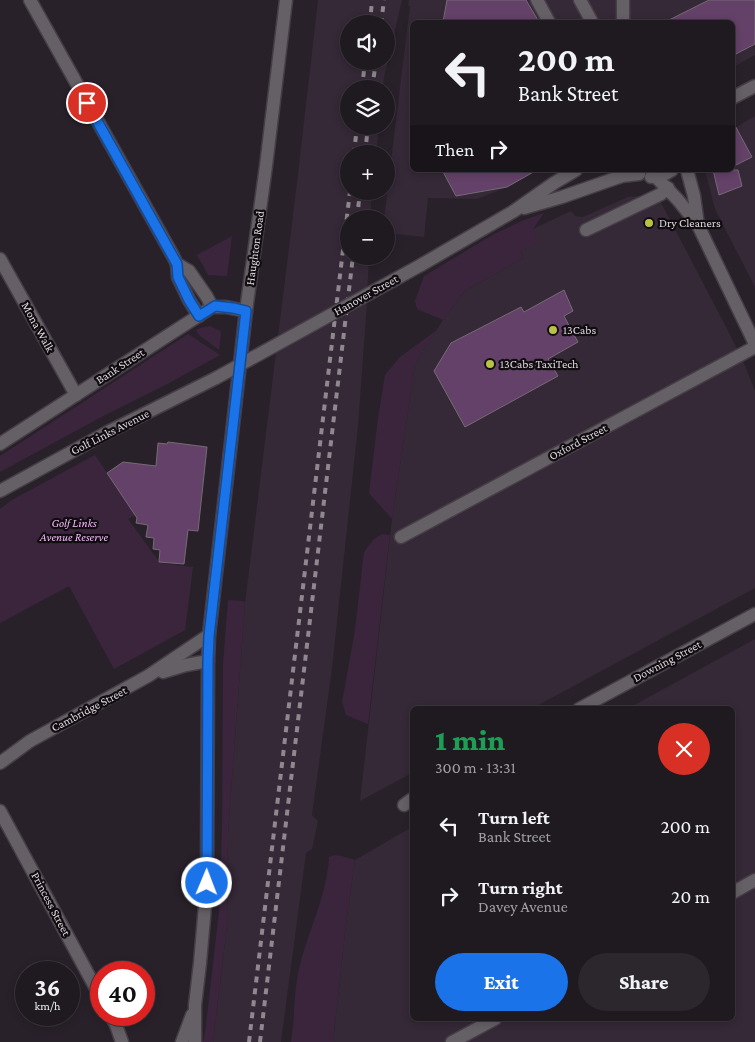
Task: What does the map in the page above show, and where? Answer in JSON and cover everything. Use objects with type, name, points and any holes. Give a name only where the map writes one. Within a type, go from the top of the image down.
[{"type":"street","points":[[30,0],[177,264],[178,277],[199,316]]},
{"type":"street","name":"Haughton Road","points":[[194,1042],[195,1005],[207,883],[209,636],[246,311],[286,0]]},
{"type":"street","points":[[537,0],[548,20]]},
{"type":"street","points":[[580,0],[591,20]]},
{"type":"street","points":[[623,0],[623,20]]},
{"type":"street","points":[[735,96],[755,86]]},
{"type":"street","name":"Hanover Street","points":[[216,378],[422,265],[514,211],[573,172]]},
{"type":"street","points":[[636,172],[656,177],[669,172]]},
{"type":"street","name":"Hanover Street","points":[[514,211],[636,172]]},
{"type":"street","points":[[688,172],[694,196],[698,224]]},
{"type":"street","points":[[656,177],[668,188],[698,224],[755,345]]},
{"type":"street","points":[[586,230],[661,194],[668,188]]},
{"type":"street","name":"Mona Walk","points":[[0,259],[76,395]]},
{"type":"street","points":[[177,264],[189,272],[212,308],[215,306],[246,311]]},
{"type":"street","name":"Bank Street","points":[[0,444],[212,308]]},
{"type":"street","name":"Oxford Street","points":[[401,537],[755,345]]},
{"type":"street","name":"Golf Links Avenue","points":[[1,490],[106,433],[216,378]]},
{"type":"street","name":"Downing Street","points":[[585,706],[755,614]]},
{"type":"street","name":"Cambridge Street","points":[[0,763],[30,741],[148,676],[209,636]]},
{"type":"street","name":"Cambridge Street","points":[[148,676],[208,661]]},
{"type":"street","name":"Cambridge Street","points":[[0,751],[30,741]]},
{"type":"street","name":"Princess Street","points":[[0,810],[90,978]]},
{"type":"street","points":[[735,891],[755,880]]},
{"type":"street","name":"Haughton Road","points":[[182,1042],[195,1005]]},
{"type":"street","points":[[452,1042],[491,1021]]},
{"type":"street","points":[[115,1026],[122,1042]]},
{"type":"street","points":[[118,1026],[130,1042]]},
{"type":"shaded area","points":[[318,0],[402,0],[395,30],[395,15],[340,15],[340,70],[386,70],[384,80],[340,80],[340,135],[378,135],[377,145],[340,145],[340,200],[371,200],[371,210],[340,210],[340,265],[369,265],[366,316],[358,426],[332,668],[312,815],[318,821],[312,849],[306,853],[281,1042],[213,1042],[227,925],[228,833],[245,603]]},
{"type":"shaded area","points":[[409,0],[755,0],[755,55],[735,66],[735,20],[410,20],[410,172],[533,172],[507,187],[477,199],[428,198],[424,237],[395,234],[395,210],[385,210],[386,200],[395,200],[395,145],[393,145],[410,6],[408,6]]},
{"type":"shaded area","points":[[755,116],[755,287],[715,209],[706,172],[735,172],[735,128]]},
{"type":"shaded area","points":[[657,195],[743,361],[755,391],[755,588],[537,706],[410,706],[410,774],[360,801],[392,519],[415,364],[443,320],[465,291],[523,258],[521,251],[533,229],[571,211],[575,216],[583,217],[628,197]]},
{"type":"shaded area","points":[[755,639],[755,1042],[333,1042],[355,860],[410,828],[410,1021],[735,1021],[735,706],[632,706]]},
{"type":"green space","points":[[544,213],[533,229],[538,242],[521,251],[523,258],[465,291],[443,320],[417,309],[415,301],[424,276],[494,234]]},
{"type":"green space","points":[[232,236],[227,276],[208,275],[197,255]]},
{"type":"green space","points":[[210,326],[221,333],[219,350],[199,335],[196,330]]},
{"type":"green space","points":[[437,330],[415,364],[392,519],[369,493],[385,375],[400,357]]},
{"type":"green space","points":[[188,334],[220,355],[0,472],[0,456]]},
{"type":"green space","name":"Golf Links Avenue Reserve","points":[[95,455],[135,515],[128,519],[160,563],[193,567],[185,630],[114,669],[69,586],[0,623],[0,509],[12,500]]},
{"type":"green space","points":[[382,534],[390,535],[368,724],[346,715],[342,702],[355,630],[364,552],[374,539]]},
{"type":"green space","points":[[228,600],[243,601],[245,603],[228,833],[227,925],[213,1042],[203,1042],[219,912],[222,830],[223,664]]},
{"type":"green space","points":[[334,855],[355,860],[333,1042],[291,1042],[299,971],[325,885],[329,857]]},
{"type":"building","points":[[447,0],[526,0],[538,20],[443,20]]},
{"type":"building","points":[[709,0],[755,0],[755,44],[735,54],[735,20],[669,20]]},
{"type":"building","points":[[735,126],[752,157],[735,166]]},
{"type":"building","points":[[735,170],[738,170],[742,186],[719,195],[713,172],[735,172]]},
{"type":"building","points":[[443,172],[533,172],[507,187],[456,196]]},
{"type":"building","points":[[564,290],[573,311],[564,316],[578,342],[548,359],[558,376],[465,427],[434,371],[451,343],[521,307],[524,312]]},
{"type":"building","points":[[168,442],[207,447],[198,531],[188,530],[184,564],[159,562],[160,550],[153,549],[154,538],[146,537],[148,525],[136,523],[137,518],[107,473],[123,462],[156,466],[158,443],[167,444]]},
{"type":"railway","points":[[371,15],[372,0]]},
{"type":"railway","points":[[382,15],[384,0]]},
{"type":"railway","points":[[363,80],[364,70]]},
{"type":"railway","points":[[373,80],[375,70]]},
{"type":"railway","points":[[355,145],[356,135]]},
{"type":"railway","points":[[366,145],[367,135]]},
{"type":"railway","points":[[249,1042],[349,200]]},
{"type":"railway","points":[[358,210],[359,200]]},
{"type":"railway","points":[[260,1042],[352,265]]},
{"type":"place","name":"Dry Cleaners","points":[[649,223]]},
{"type":"place","name":"13Cabs","points":[[553,330]]},
{"type":"place","name":"13Cabs TaxiTech","points":[[490,364]]},
{"type":"route","points":[[87,103],[177,264],[178,277],[199,316],[215,306],[246,311],[209,636],[207,883]]}]
